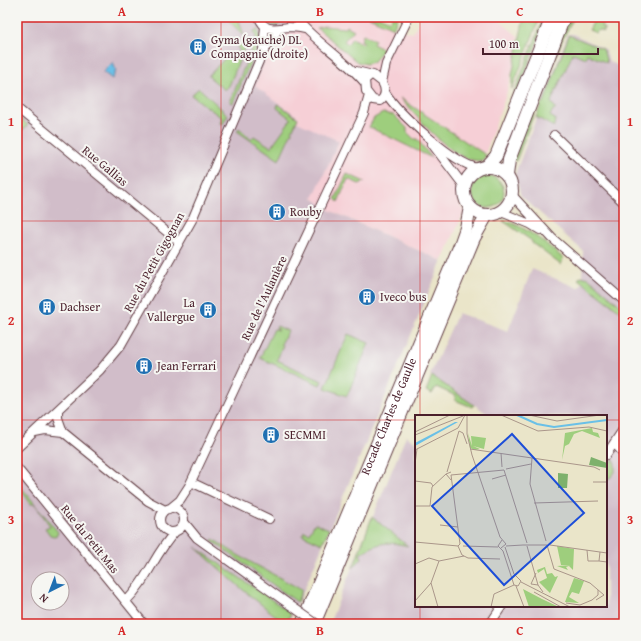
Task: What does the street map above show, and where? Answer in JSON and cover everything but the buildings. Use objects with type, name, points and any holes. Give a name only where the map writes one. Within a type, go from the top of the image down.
[{"type":"main road","points":[[482,167],[501,170],[511,181],[512,195],[510,202],[501,212],[488,215],[475,211],[470,207],[464,193],[464,186],[467,178],[496,156],[552,17]]},
{"type":"main road","points":[[507,175],[509,160],[564,17]]},
{"type":"main road","name":"Rocade Charles de Gaulle","points":[[302,624],[460,245],[466,228],[470,207]]},
{"type":"main road","name":"Rocade Charles de Gaulle","points":[[315,624],[474,238],[488,215]]},
{"type":"street","points":[[260,17],[265,26],[274,30],[290,27],[305,29]]},
{"type":"street","name":"Rue du Petit Gigognan","points":[[17,448],[58,410],[117,350],[194,214],[262,54],[280,29],[292,17]]},
{"type":"street","points":[[295,17],[305,29],[356,71],[364,83],[369,95],[378,101],[395,106]]},
{"type":"street","points":[[408,17],[386,64],[382,82],[385,92],[395,106],[419,128],[464,164],[482,167]]},
{"type":"street","name":"Rue du Petit Gigognan","points":[[262,54],[265,26]]},
{"type":"street","points":[[364,83],[366,78],[386,64]]},
{"type":"street","points":[[356,71],[372,75],[382,82]]},
{"type":"street","points":[[378,101],[384,97],[385,92]]},
{"type":"street","name":"Rue de l'Aulanière","points":[[183,518],[186,493],[364,113],[369,95]]},
{"type":"street","name":"Rue de l'Aulanière","points":[[364,113],[378,101]]},
{"type":"street","name":"Rue Gallias","points":[[17,108],[179,242]]},
{"type":"street","points":[[419,128],[464,186]]},
{"type":"street","points":[[554,135],[624,203]]},
{"type":"street","points":[[512,195],[552,238],[624,301]]},
{"type":"street","points":[[501,212],[530,224],[552,238]]},
{"type":"street","points":[[58,410],[58,418],[63,432],[148,501],[167,509],[176,509],[197,538],[315,624]]},
{"type":"street","points":[[607,453],[624,428]]},
{"type":"street","points":[[35,432],[45,430],[63,432]]},
{"type":"street","points":[[614,443],[624,454]]},
{"type":"street","name":"Rue du Petit Mas","points":[[17,468],[144,624]]},
{"type":"street","points":[[191,482],[269,519]]},
{"type":"street","name":"Rue de l'Aulanière","points":[[167,509],[186,493]]},
{"type":"street","points":[[161,548],[162,528],[160,517],[167,509]]},
{"type":"street","points":[[126,601],[150,571],[161,548],[180,529],[183,518]]},
{"type":"street","points":[[162,528],[168,532],[176,532],[197,538]]},
{"type":"street","points":[[490,624],[501,607]]},
{"type":"shaded area","points":[[17,17],[289,17],[267,55],[255,86],[298,117],[297,122],[339,141],[313,198],[329,210],[442,261],[301,597],[288,624],[17,624]]},
{"type":"shaded area","points":[[289,17],[369,17],[393,28],[413,33],[420,17],[495,17],[518,36],[517,49],[507,92],[484,157],[477,160],[457,187],[458,200],[464,212],[442,261],[329,210],[313,198],[297,122],[255,86],[267,55]]},
{"type":"shaded area","points":[[568,34],[573,34],[605,49],[609,61],[624,69],[624,624],[329,624],[406,436],[415,442],[415,607],[607,607],[607,415],[490,415],[430,375],[458,313],[508,331],[532,269],[578,288],[582,284],[583,251],[521,196],[515,174]]},
{"type":"green space","points":[[229,17],[238,17],[244,36],[227,19]]},
{"type":"green space","points":[[263,17],[287,17],[284,22],[276,26],[268,24]]},
{"type":"green space","points":[[369,17],[381,17],[390,21],[392,17],[398,17],[393,28]]},
{"type":"green space","points":[[524,17],[540,17],[512,89],[512,75]]},
{"type":"green space","points":[[544,17],[547,17],[500,136],[497,135]]},
{"type":"green space","points":[[570,17],[574,17],[561,43],[516,161],[513,160],[556,43]]},
{"type":"green space","points":[[596,17],[606,17],[601,27],[605,29],[604,32],[599,30],[596,33],[589,30]]},
{"type":"green space","points":[[324,26],[345,28],[347,26],[354,30],[344,41],[348,44],[352,38],[363,44],[364,42],[361,41],[363,34],[375,40],[373,44],[383,49],[374,62],[366,64],[357,62],[317,28]]},
{"type":"green space","points":[[258,29],[260,40],[233,103],[230,102],[256,38],[254,31]]},
{"type":"green space","points":[[569,35],[603,49],[607,63],[587,54],[586,58],[573,53],[551,102],[556,109],[553,110],[550,116],[555,119],[554,127],[536,117],[542,102],[544,102]]},
{"type":"green space","points":[[245,39],[245,47],[229,86],[225,90],[209,77],[209,75],[230,53],[234,57],[240,51],[237,47]]},
{"type":"green space","points":[[199,88],[228,115],[223,124],[220,123],[222,118],[191,95]]},
{"type":"green space","points":[[400,98],[486,155],[483,160],[472,160],[461,156],[450,148],[427,128]]},
{"type":"green space","points":[[278,104],[298,118],[279,160],[237,131],[239,128],[251,139],[254,136],[271,147],[291,119],[277,108]]},
{"type":"green space","points":[[383,113],[394,115],[407,128],[407,132],[414,139],[417,139],[432,158],[369,127],[374,118]]},
{"type":"green space","points":[[17,116],[28,125],[17,135]]},
{"type":"green space","points":[[347,174],[365,182],[359,184],[348,179],[338,202],[335,199]]},
{"type":"green space","points":[[485,176],[491,176],[501,183],[504,192],[503,198],[497,205],[491,208],[485,208],[475,201],[472,195],[472,189],[479,179]]},
{"type":"green space","points":[[503,220],[528,231],[542,241],[563,258],[561,265],[532,243],[532,241]]},
{"type":"green space","points":[[581,276],[589,278],[624,309],[624,314],[578,279]]},
{"type":"green space","points":[[277,326],[288,331],[281,344],[283,345],[277,360],[322,381],[320,385],[260,358],[274,329],[279,330],[276,328]]},
{"type":"green space","points":[[348,334],[369,343],[347,396],[325,388]]},
{"type":"green space","points":[[432,376],[474,405],[472,407],[455,400],[456,396],[436,387],[432,394],[426,391]]},
{"type":"green space","points":[[611,460],[615,461],[615,472],[610,478],[607,479],[607,466]]},
{"type":"green space","points":[[17,482],[58,532],[57,535],[50,535],[45,528],[50,526],[35,504],[31,504],[19,487],[17,487]]},
{"type":"green space","points":[[372,517],[408,546],[388,543],[372,547],[360,554],[362,558],[353,568]]},
{"type":"green space","points":[[315,523],[329,529],[322,544],[303,535],[304,531],[309,533]]},
{"type":"green space","points":[[213,539],[236,554],[302,590],[297,602],[212,541]]},
{"type":"green space","points":[[195,547],[291,613],[286,624],[243,590]]},
{"type":"water","points":[[113,62],[116,71],[112,79],[103,72]]},
{"type":"place","name":"Gyma (gauche) DL Compagnie (droite)","points":[[198,47]]},
{"type":"place","name":"Rouby","points":[[277,212]]},
{"type":"place","name":"Iveco bus","points":[[367,297]]},
{"type":"place","name":"Dachser","points":[[47,307]]},
{"type":"place","name":"La Vallergue","points":[[208,310]]},
{"type":"place","name":"Jean Ferrari","points":[[144,366]]},
{"type":"place","name":"SECMMI","points":[[271,435]]}]
